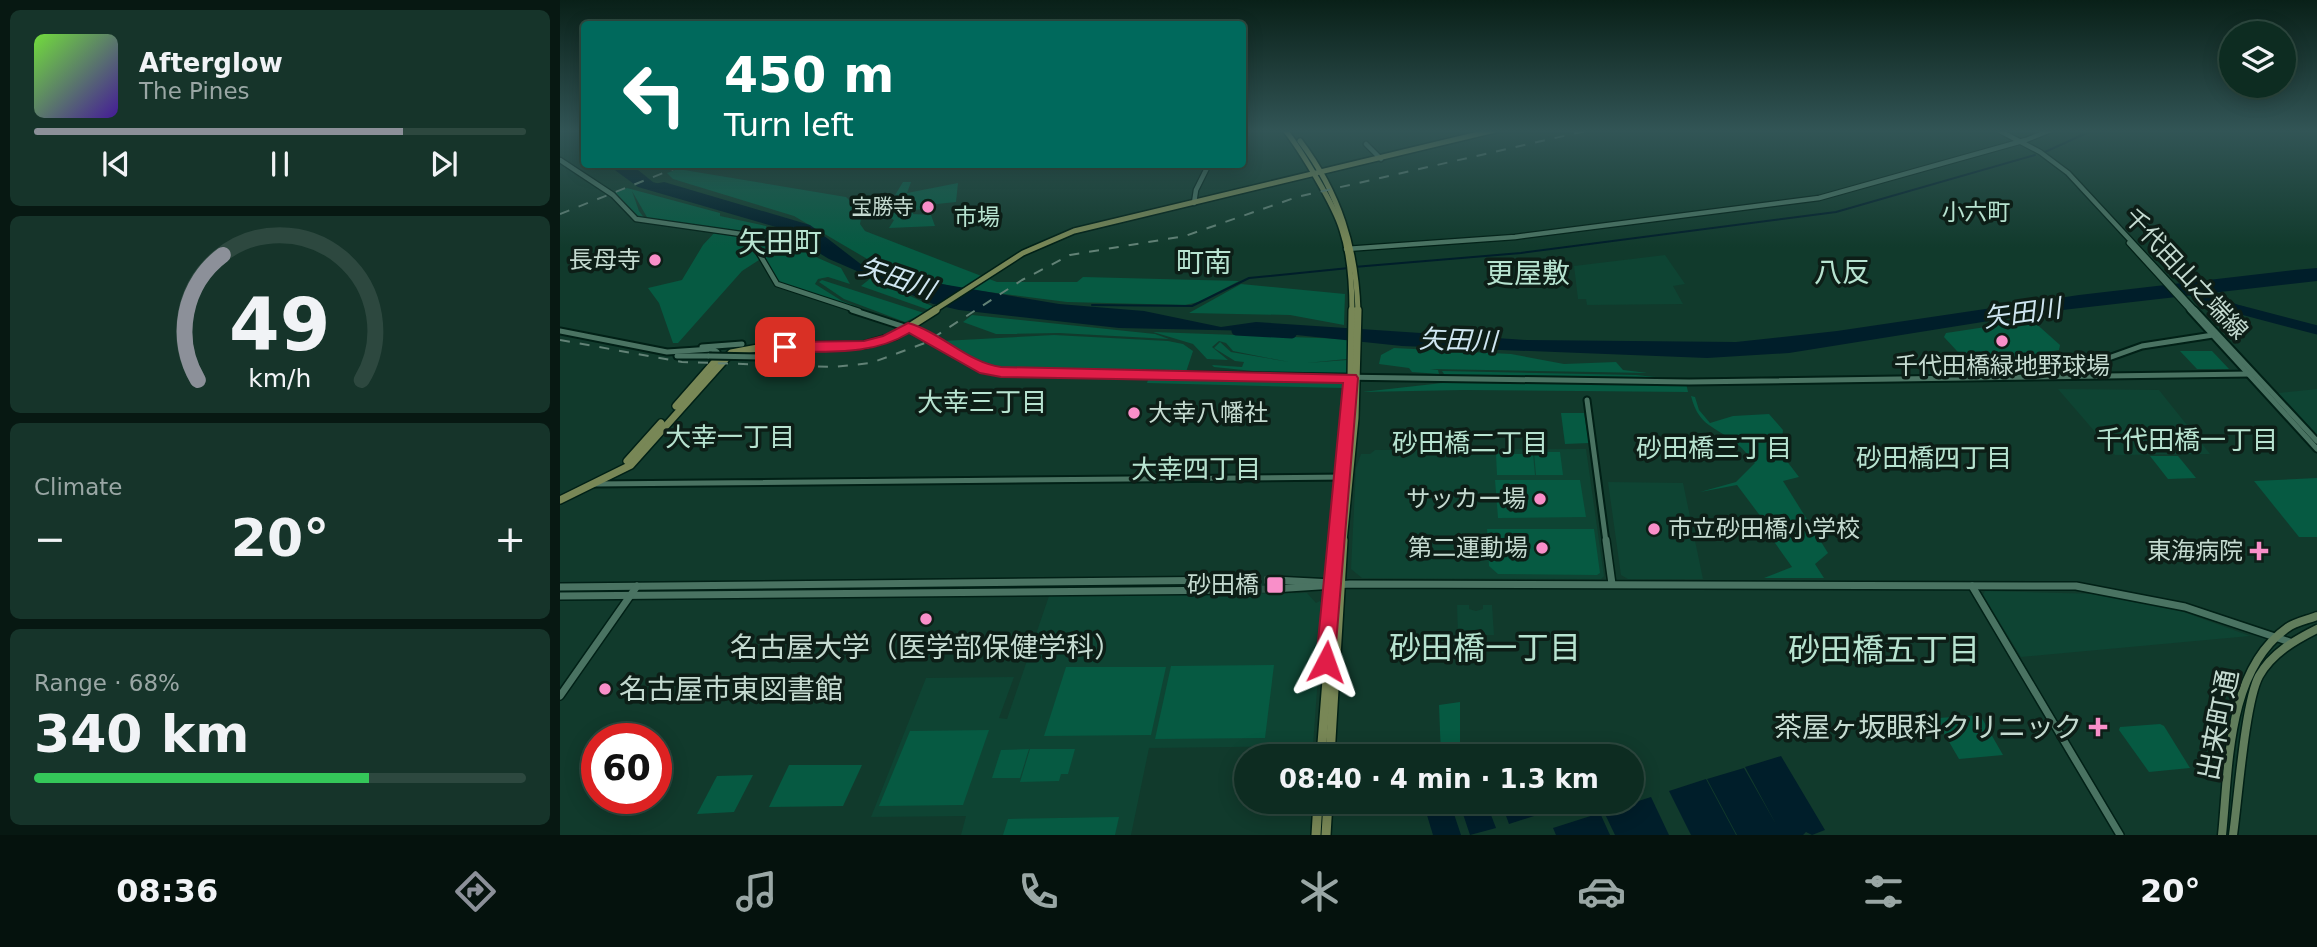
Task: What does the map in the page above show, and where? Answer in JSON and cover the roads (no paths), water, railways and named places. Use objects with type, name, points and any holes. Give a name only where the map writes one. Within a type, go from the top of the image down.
[{"type":"main road","points":[[1314,169],[1317,173]]},
{"type":"main road","points":[[1314,169],[1342,229],[1352,265],[1354,378],[1331,744]]},
{"type":"main road","points":[[560,498],[594,484],[637,459],[731,353],[748,348],[864,346],[888,340],[1024,252],[1059,236],[1107,221],[1337,169]]},
{"type":"main road","points":[[560,498],[631,458],[723,352],[740,345],[850,346],[881,339],[910,326]]},
{"type":"main road","points":[[1322,744],[1339,584]]},
{"type":"main road","name":"出来町通","points":[[2222,835],[2237,723],[2248,674],[2255,660],[2276,637],[2287,628],[2317,616]]},
{"type":"main road","name":"出来町通","points":[[2233,835],[2250,714],[2259,676],[2290,642],[2317,629]]},
{"type":"main road","points":[[1316,835],[1317,814]]},
{"type":"main road","points":[[1326,835],[1327,814]]},
{"type":"street","points":[[571,169],[607,190],[636,219],[741,234],[753,243],[777,284],[828,303],[883,316],[910,326],[985,370],[1001,372],[1689,382],[2254,377]]},
{"type":"street","points":[[1194,203],[1196,190],[1207,169]]},
{"type":"street","points":[[1349,248],[1515,237],[1819,198],[1923,169]]},
{"type":"street","name":"千代田山之端線","points":[[2059,169],[2093,201],[2317,442]]},
{"type":"street","name":"千代田山之端線","points":[[2093,201],[2137,252]]},
{"type":"street","points":[[2137,252],[2212,332]]},
{"type":"street","points":[[560,331],[667,352],[740,345]]},
{"type":"street","name":"千代田山之端線","points":[[2212,332],[2317,449]]},
{"type":"street","points":[[2041,379],[2088,368],[2143,346],[2212,332]]},
{"type":"street","points":[[630,345],[675,349],[740,345],[785,347]]},
{"type":"street","points":[[702,349],[718,352],[710,366]]},
{"type":"street","points":[[677,356],[761,357]]},
{"type":"street","points":[[1587,400],[1612,584]]},
{"type":"street","points":[[594,484],[1346,477]]},
{"type":"street","points":[[560,587],[1243,580]]},
{"type":"street","points":[[1274,580],[1339,584],[2076,586],[2117,590],[2176,604],[2290,642]]},
{"type":"street","points":[[1273,589],[1339,584]]},
{"type":"street","points":[[560,696],[637,586]]},
{"type":"street","points":[[1972,586],[2120,835]]},
{"type":"street","points":[[560,596],[1241,590]]},
{"type":"water","name":"矢田川","points":[[613,169],[628,169],[649,185],[664,182],[810,225],[871,272],[897,281],[930,282],[1059,304],[1144,311],[1221,327],[1256,322],[1526,340],[1736,342],[1837,331],[2079,295],[2294,270],[2317,268],[2317,281],[2045,312],[1789,353],[1707,358],[1402,346],[1259,331],[1119,328],[959,310],[933,304],[829,259],[776,227],[638,187]]},
{"type":"water","points":[[1781,756],[1825,830],[1812,835],[1806,832],[1803,835],[1737,835],[1707,779],[1744,768],[1777,826],[1745,767]]},
{"type":"water","points":[[1706,779],[1736,835],[1691,835],[1669,791]]},
{"type":"water","points":[[1651,797],[1669,835],[1615,835],[1605,814],[1644,814],[1644,799]]},
{"type":"water","points":[[1427,814],[1454,814],[1461,835],[1433,835]]},
{"type":"water","points":[[1463,814],[1491,814],[1496,828],[1470,835]]},
{"type":"water","points":[[1505,814],[1533,814],[1534,816],[1509,824]]},
{"type":"water","points":[[1600,814],[1610,835],[1556,835],[1553,828]]},
{"type":"waterway","name":"矢田川","points":[[631,169],[651,185],[661,188]]},
{"type":"waterway","points":[[1354,267],[1521,253],[1836,212],[1986,169]]},
{"type":"waterway","points":[[1092,305],[1192,306],[1249,278],[1349,268]]},
{"type":"waterway","name":"矢田川","points":[[875,273],[908,284]]},
{"type":"waterway","points":[[2184,290],[2246,311]]},
{"type":"waterway","points":[[2241,310],[2317,330]]},
{"type":"waterway","name":"矢田川","points":[[1236,331],[1292,334]]},
{"type":"tunnel","points":[[1243,580],[1274,580]]},
{"type":"tunnel","points":[[1241,590],[1273,589]]},
{"type":"railway","points":[[560,214],[673,169]]},
{"type":"railway","points":[[560,340],[682,362],[834,367],[871,363],[925,343],[1022,280],[1070,255],[1185,236],[1297,197],[1420,169]]},
{"type":"place","name":"宝勝寺","points":[[928,207]]},
{"type":"place","name":"長母寺","points":[[655,260]]},
{"type":"place","name":"千代田橋緑地野球場","points":[[2002,341]]},
{"type":"place","name":"大幸八幡社","points":[[1134,413]]},
{"type":"place","name":"サッカー場","points":[[1540,499]]},
{"type":"place","name":"市立砂田橋小学校","points":[[1654,529]]},
{"type":"place","name":"第二運動場","points":[[1542,548]]},
{"type":"place","name":"東海病院","points":[[2259,551]]},
{"type":"place","name":"砂田橋","points":[[1275,585]]},
{"type":"place","name":"名古屋大学（医学部保健学科）","points":[[926,619]]},
{"type":"place","name":"名古屋市東図書館","points":[[605,689]]},
{"type":"place","name":"茶屋ヶ坂眼科クリニック","points":[[2098,727]]},
{"type":"district","name":"小六町","points":[[1976,212]]},
{"type":"district","name":"市場","points":[[977,217]]},
{"type":"district","name":"矢田町","points":[[780,242]]},
{"type":"district","name":"町南","points":[[1204,262]]},
{"type":"district","name":"八反","points":[[1842,272]]},
{"type":"district","name":"更屋敷","points":[[1528,273]]},
{"type":"district","name":"大幸三丁目","points":[[982,402]]},
{"type":"district","name":"大幸一丁目","points":[[730,437]]},
{"type":"district","name":"千代田橋一丁目","points":[[2187,440]]},
{"type":"district","name":"砂田橋二丁目","points":[[1470,443]]},
{"type":"district","name":"砂田橋三丁目","points":[[1714,448]]},
{"type":"district","name":"砂田橋四丁目","points":[[1934,458]]},
{"type":"district","name":"大幸四丁目","points":[[1196,469]]},
{"type":"district","name":"砂田橋一丁目","points":[[1485,648]]},
{"type":"district","name":"砂田橋五丁目","points":[[1884,650]]}]
